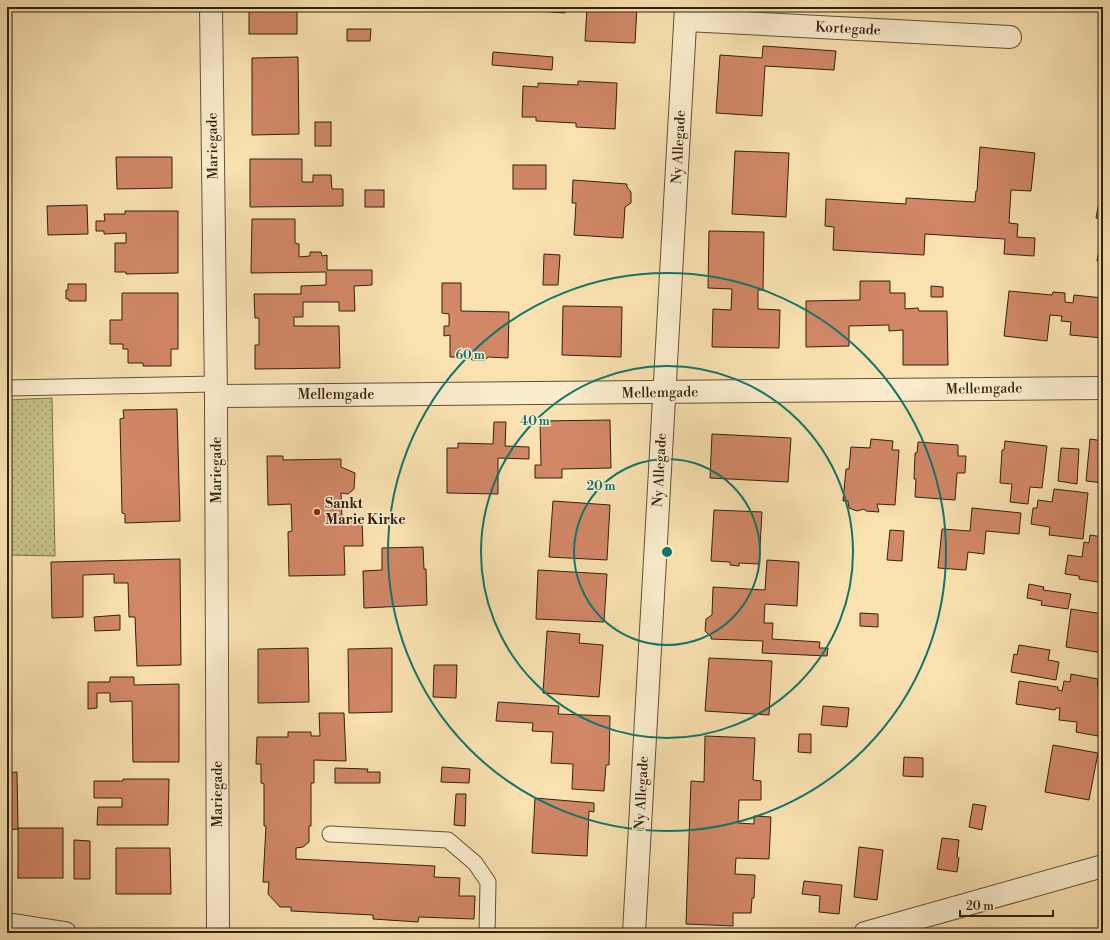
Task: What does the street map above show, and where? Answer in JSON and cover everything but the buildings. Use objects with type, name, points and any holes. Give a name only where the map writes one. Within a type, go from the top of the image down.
[{"type":"street","name":"Mariegade","points":[[212,7],[216,390],[218,933]]},
{"type":"street","name":"Kortegade","points":[[686,14],[1010,37]]},
{"type":"street","name":"Ny Allegade","points":[[634,933],[686,14]]},
{"type":"street","name":"Mellemgade","points":[[216,390],[665,392],[1103,388]]},
{"type":"street","points":[[865,933],[1103,866]]},
{"type":"street","points":[[20,928],[65,933]]},
{"type":"lane","name":"Mellemgade","points":[[7,388],[216,390]]},
{"type":"lane","points":[[330,834],[448,840],[475,863],[488,882],[487,933]]},
{"type":"shaded area","points":[[52,398],[55,556],[7,555],[7,400]]},
{"type":"place","name":"Sankt Marie Kirke","points":[[317,512]]}]
